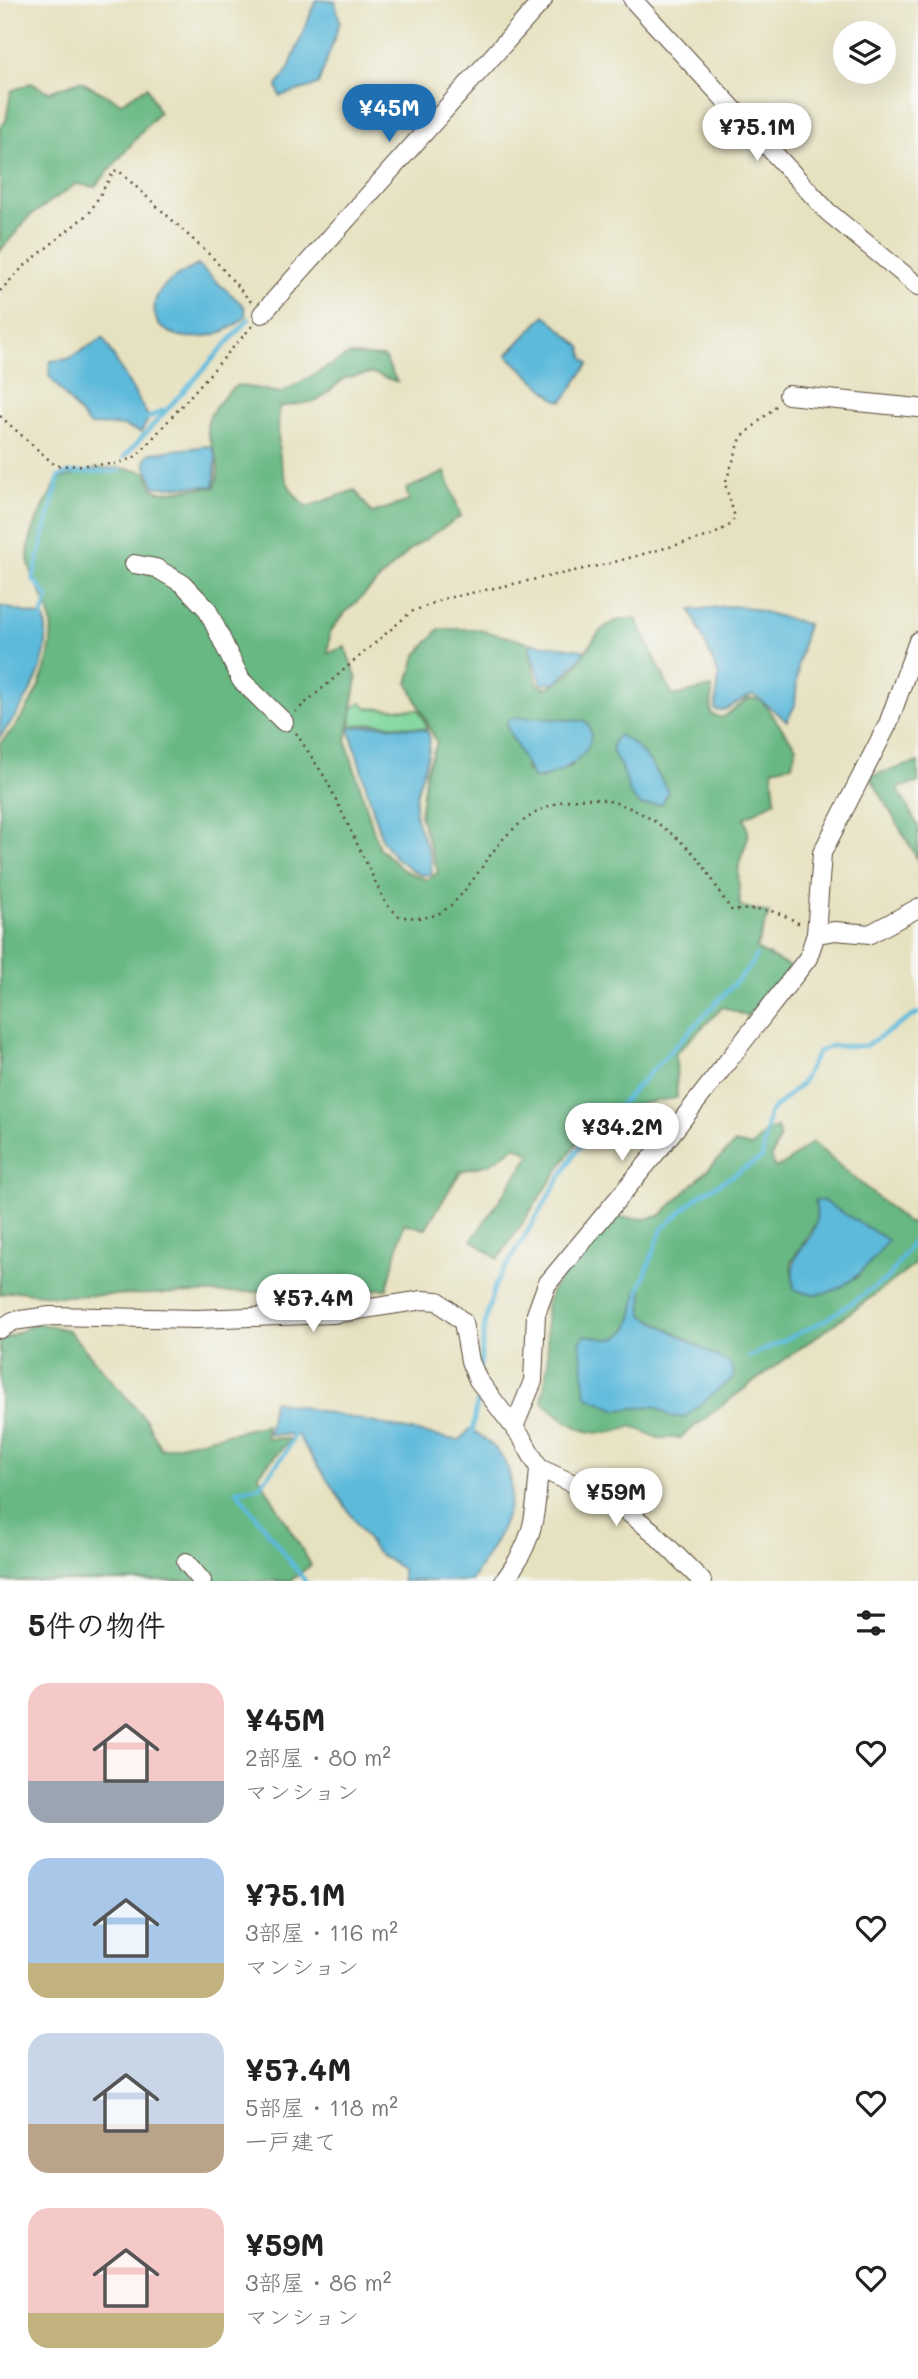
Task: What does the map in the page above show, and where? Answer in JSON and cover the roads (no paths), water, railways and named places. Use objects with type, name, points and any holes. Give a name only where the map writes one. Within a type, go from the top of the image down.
[{"type":"street","points":[[262,314],[543,0]]},
{"type":"street","points":[[633,0],[828,212],[918,286]]},
{"type":"street","points":[[788,395],[918,408]]},
{"type":"street","points":[[134,564],[167,572],[208,609],[241,681],[284,722]]},
{"type":"street","points":[[514,1427],[533,1381],[536,1314],[547,1284],[665,1142],[807,958],[816,934],[822,853],[888,724],[918,642]]},
{"type":"street","points":[[816,934],[835,931],[870,934],[918,908]]},
{"type":"street","points":[[0,1329],[13,1321],[50,1316],[197,1319],[332,1314],[413,1301],[438,1301],[463,1322],[470,1361],[478,1380],[514,1427],[539,1468],[616,1503],[652,1531],[702,1581]]},
{"type":"street","points":[[504,1581],[527,1548],[534,1527],[539,1468]]},
{"type":"street","points":[[186,1562],[202,1581]]},
{"type":"water","points":[[316,0],[335,1],[340,22],[318,85],[280,96],[277,86],[289,68]]},
{"type":"water","points":[[198,265],[244,306],[246,316],[237,324],[215,334],[203,337],[179,336],[158,324],[155,303],[163,287]]},
{"type":"water","points":[[545,315],[581,347],[584,359],[589,363],[563,401],[555,399],[507,355]]},
{"type":"water","points":[[103,338],[149,418],[141,432],[123,426],[89,425],[49,376],[50,361],[68,359]]},
{"type":"water","points":[[212,447],[216,457],[214,486],[155,487],[145,464],[146,457],[151,453]]},
{"type":"water","points":[[0,606],[44,617],[46,633],[42,666],[36,681],[0,737]]},
{"type":"water","points":[[746,607],[807,624],[798,666],[795,705],[787,721],[754,695],[725,710],[715,710],[719,676],[691,610]]},
{"type":"water","points":[[531,643],[584,650],[583,655],[558,682],[542,684],[530,650]]},
{"type":"water","points":[[519,717],[585,721],[590,731],[590,741],[577,760],[566,768],[554,774],[533,778],[507,727],[508,720]]},
{"type":"water","points":[[376,725],[422,729],[428,732],[429,749],[417,791],[415,811],[428,850],[431,874],[422,875],[412,870],[394,856],[382,840],[349,728]]},
{"type":"water","points":[[619,735],[648,759],[659,776],[668,792],[662,804],[642,806],[632,797],[612,748]]},
{"type":"water","points":[[815,1200],[823,1201],[888,1240],[870,1263],[847,1283],[822,1294],[808,1294],[794,1289],[793,1275],[796,1257],[816,1223]]},
{"type":"water","points":[[637,1288],[642,1288],[643,1315],[730,1364],[734,1372],[733,1378],[685,1417],[672,1417],[654,1406],[617,1410],[586,1396],[580,1343],[584,1336],[606,1339],[622,1334],[631,1321]]},
{"type":"water","points":[[273,1401],[459,1441],[470,1429],[492,1445],[505,1463],[511,1481],[510,1501],[505,1521],[471,1581],[402,1581],[402,1569],[376,1552],[297,1435],[268,1434]]},
{"type":"waterway","points":[[124,457],[249,319]]},
{"type":"waterway","points":[[146,419],[163,410]]},
{"type":"waterway","points":[[41,621],[48,597],[33,579],[59,477],[68,473],[120,471]]},
{"type":"waterway","points":[[480,1367],[485,1322],[495,1285],[577,1150],[750,967],[756,956]]},
{"type":"waterway","points":[[639,1291],[662,1229],[700,1195],[762,1158],[769,1113],[801,1084],[818,1052],[831,1046],[865,1046],[918,1013]]},
{"type":"waterway","points":[[749,1357],[824,1321],[889,1277],[918,1233]]},
{"type":"waterway","points":[[472,1434],[477,1403]]},
{"type":"waterway","points":[[296,1431],[286,1452],[259,1487],[236,1490],[305,1581]]}]
